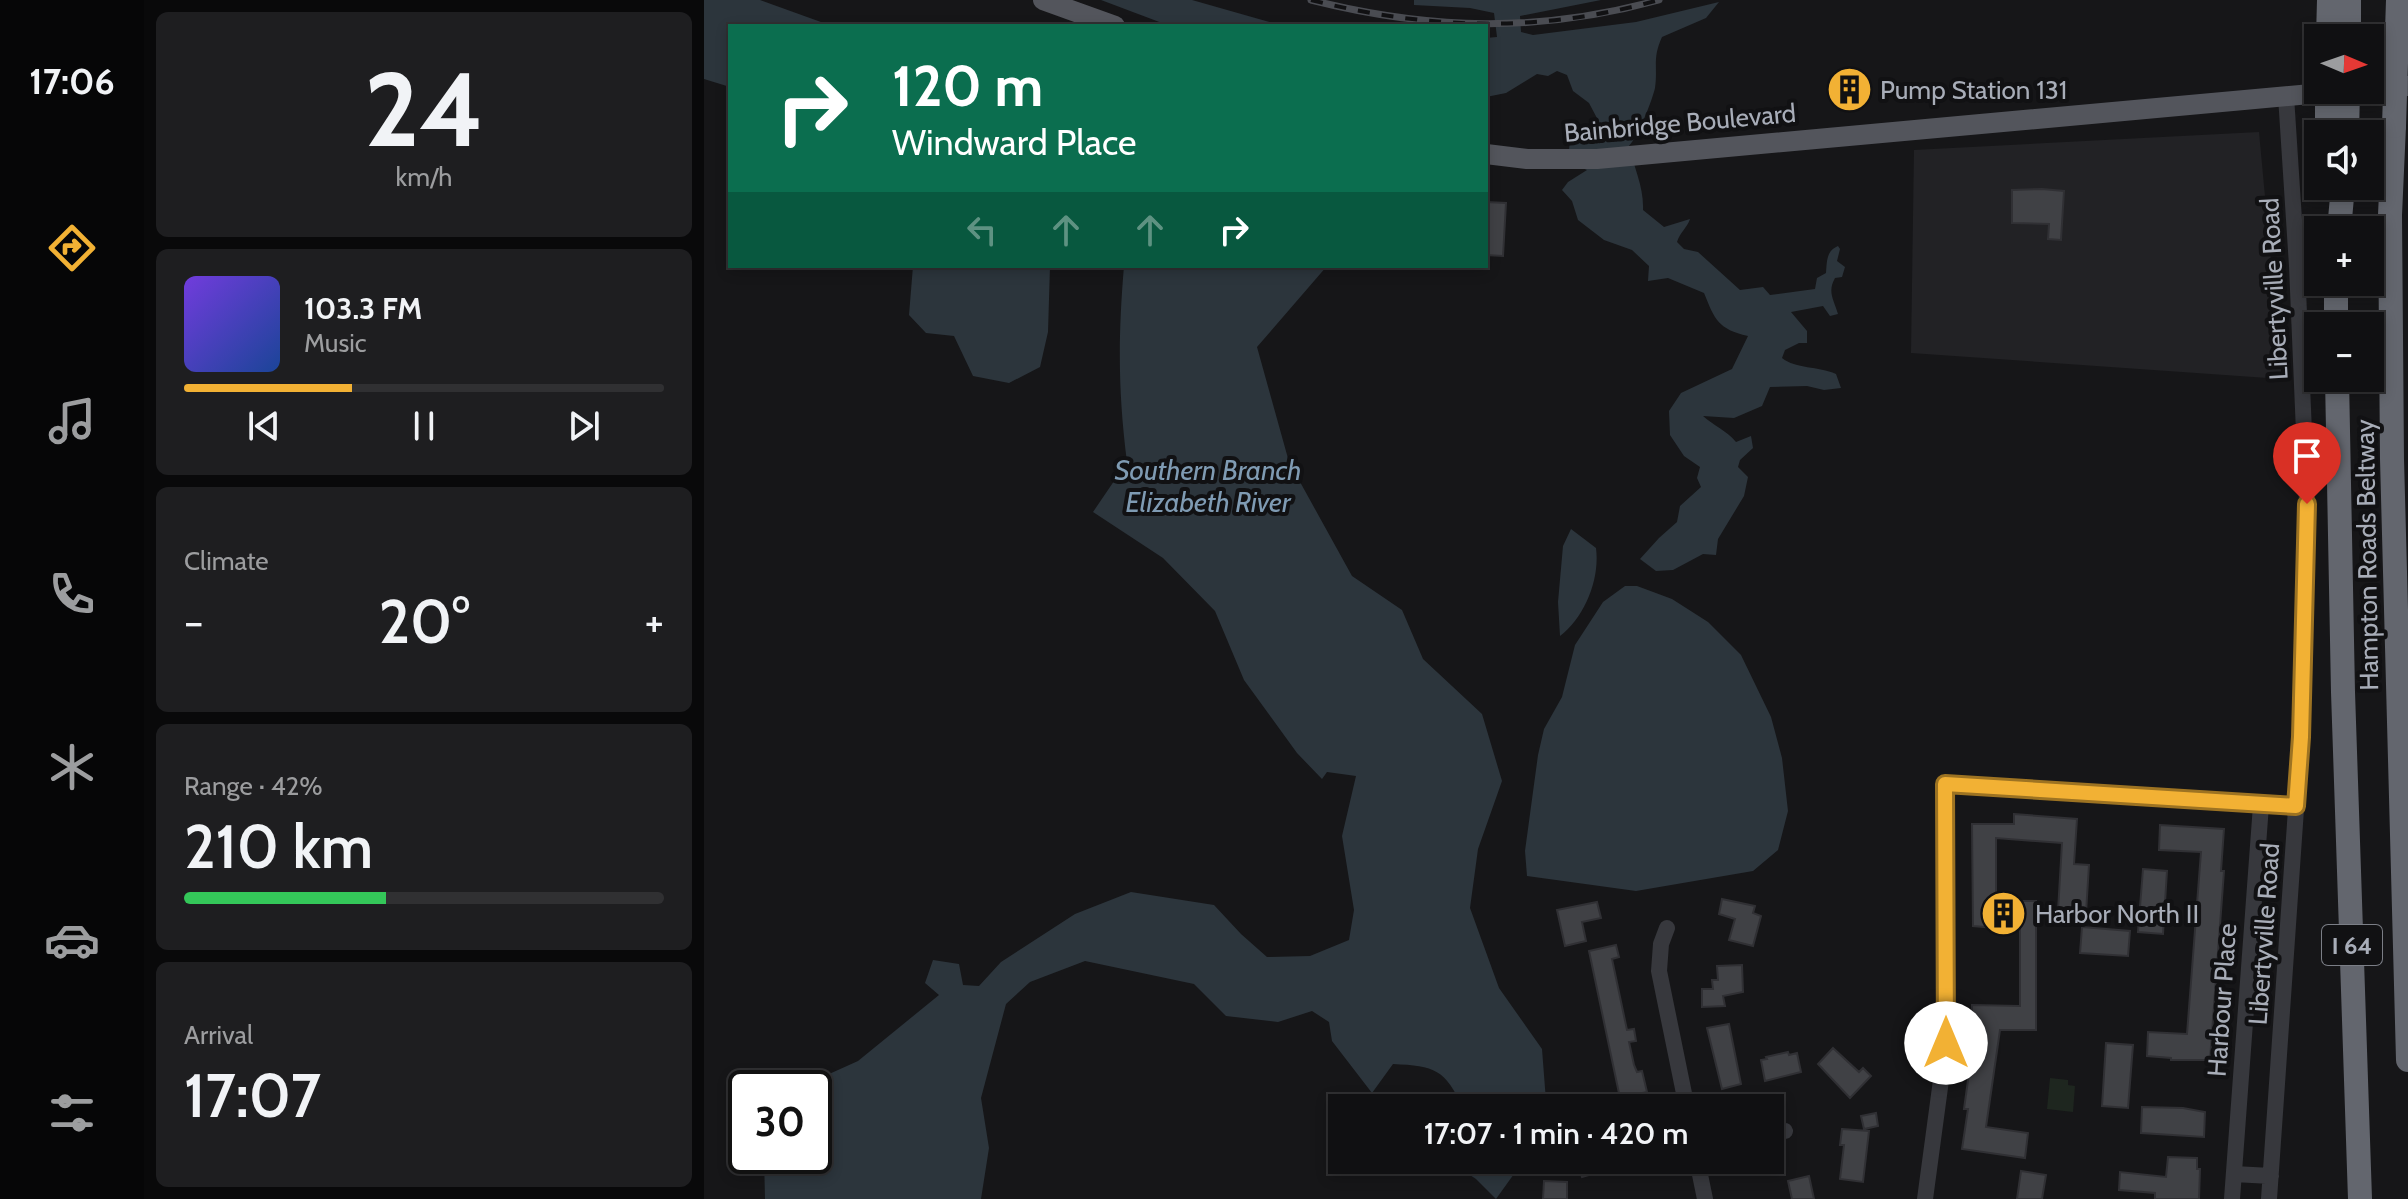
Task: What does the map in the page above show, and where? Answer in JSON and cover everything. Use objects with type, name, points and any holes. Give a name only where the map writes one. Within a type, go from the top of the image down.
[{"type":"highway","points":[[2328,24],[2329,0]]},
{"type":"highway","points":[[2349,0],[2349,24]]},
{"type":"highway","points":[[2382,0],[2386,125]]},
{"type":"highway","name":"Hampton Roads Beltway","points":[[2398,0],[2386,125],[2408,1060]]},
{"type":"highway","name":"Hampton Roads Beltway","points":[[2337,392],[2343,692],[2360,1199]]},
{"type":"main road","points":[[1043,0],[1109,24]]},
{"type":"main road","points":[[2384,88],[2408,86]]},
{"type":"main road","name":"Bainbridge Boulevard","points":[[1488,154],[1546,160],[1649,155],[2304,94]]},
{"type":"street","name":"Libertyville Road","points":[[2269,1199],[2301,737],[2307,504],[2299,296],[2286,96]]},
{"type":"street","points":[[1925,1199],[1946,1043],[1945,784],[2296,806]]},
{"type":"street","name":"Harbour Place","points":[[2232,1199],[2261,805]]},
{"type":"street","points":[[1667,928],[1661,944],[1659,971],[1684,1094]]},
{"type":"street","points":[[1700,1174],[1705,1199]]},
{"type":"street","points":[[2234,1174],[2271,1176]]},
{"type":"shaded area","points":[[2259,132],[2282,379],[1911,353],[1914,150]]},
{"type":"shaded area","points":[[2050,1078],[2068,1080],[2068,1085],[2075,1086],[2073,1112],[2047,1109]]},
{"type":"water","points":[[704,0],[760,0],[826,24],[728,24],[728,86],[704,79]]},
{"type":"water","points":[[1101,0],[1192,0],[1276,24],[1165,24]]},
{"type":"water","points":[[1414,0],[1601,0],[1520,16],[1521,32],[1533,35],[1636,22],[1719,2],[1706,18],[1662,37],[1659,45],[1653,94],[1629,146],[1640,185],[1643,210],[1664,227],[1690,219],[1677,242],[1684,249],[1698,252],[1740,290],[1763,287],[1770,295],[1815,289],[1817,278],[1826,273],[1829,254],[1838,246],[1837,261],[1845,267],[1842,277],[1835,278],[1832,288],[1838,314],[1830,316],[1823,306],[1791,312],[1807,331],[1807,343],[1799,343],[1785,350],[1782,358],[1836,374],[1841,388],[1770,387],[1762,406],[1734,418],[1703,416],[1736,442],[1751,436],[1753,448],[1740,460],[1738,467],[1748,477],[1744,496],[1718,539],[1716,555],[1703,554],[1673,570],[1656,571],[1640,559],[1677,522],[1680,506],[1701,487],[1697,478],[1700,467],[1684,456],[1670,435],[1669,411],[1681,393],[1732,369],[1748,336],[1730,330],[1719,322],[1704,293],[1668,278],[1648,281],[1649,266],[1632,250],[1604,240],[1578,220],[1572,201],[1562,190],[1568,182],[1587,170],[1568,162],[1570,139],[1599,122],[1589,103],[1573,91],[1567,75],[1557,71],[1548,76],[1537,74],[1506,93],[1488,97],[1488,38],[1497,37],[1494,13],[1470,8],[1414,5]]},
{"type":"water","points":[[913,268],[1050,268],[1048,332],[1040,367],[1009,383],[973,376],[954,336],[926,333],[909,315]]},
{"type":"water","name":"Southern Branch Elizabeth River","points":[[1124,268],[1325,268],[1257,347],[1289,462],[1352,576],[1402,610],[1423,659],[1482,714],[1502,781],[1478,849],[1470,908],[1499,988],[1542,1049],[1545,1094],[1455,1094],[1437,1072],[1419,1066],[1393,1064],[1372,1093],[1332,1041],[1329,1022],[1312,1011],[1278,1022],[1226,1016],[1194,984],[1085,961],[1030,982],[1006,1004],[981,1098],[989,1148],[981,1199],[765,1199],[764,1174],[832,1174],[832,1073],[858,1061],[939,995],[925,983],[933,960],[959,964],[963,985],[979,986],[1001,962],[1075,914],[1131,892],[1214,905],[1267,957],[1310,956],[1349,940],[1354,910],[1342,836],[1356,776],[1327,772],[1322,779],[1297,753],[1244,680],[1215,611],[1163,558],[1093,512],[1127,462],[1120,364]]},
{"type":"water","points":[[1571,529],[1596,548],[1596,572],[1589,596],[1577,619],[1560,636],[1558,602],[1563,546]]},
{"type":"water","points":[[1625,586],[1637,586],[1672,599],[1708,622],[1741,655],[1771,717],[1782,758],[1788,811],[1778,850],[1753,871],[1636,891],[1527,876],[1525,851],[1544,729],[1562,697],[1575,645],[1603,602]]},
{"type":"water","points":[[1468,1174],[1514,1174],[1496,1199]]},
{"type":"building","points":[[2012,190],[2064,191],[2061,240],[2048,239],[2049,224],[2012,223]]},
{"type":"building","points":[[1488,202],[1506,203],[1503,256],[1488,255]]},
{"type":"building","points":[[2014,814],[2077,819],[2074,864],[2089,865],[2086,913],[2058,911],[2062,843],[1996,838],[1996,901],[2036,901],[2036,1030],[2000,1030],[1986,1127],[2028,1133],[2025,1158],[1962,1149],[1975,1030],[1972,1030],[1972,1005],[2020,1006],[2020,930],[1973,926],[1972,824],[2014,824]]},
{"type":"building","points":[[2160,825],[2224,829],[2221,871],[2224,871],[2210,1060],[2171,1060],[2147,1056],[2148,1032],[2187,1034],[2201,852],[2159,850]]},
{"type":"building","points":[[2143,869],[2167,871],[2163,934],[2138,932]]},
{"type":"building","points":[[1722,899],[1755,906],[1753,913],[1761,916],[1753,946],[1729,940],[1735,919],[1719,914]]},
{"type":"building","points":[[1597,902],[1601,918],[1582,922],[1586,941],[1565,946],[1557,910]]},
{"type":"building","points":[[2082,927],[2130,931],[2128,956],[2080,953]]},
{"type":"building","points":[[1616,945],[1619,957],[1612,959],[1627,1030],[1634,1029],[1636,1041],[1629,1042],[1634,1065],[1637,1072],[1642,1071],[1647,1092],[1619,1094],[1589,951]]},
{"type":"building","points":[[1742,965],[1743,992],[1723,996],[1725,1006],[1702,1007],[1702,989],[1713,989],[1712,980],[1718,980],[1717,966]]},
{"type":"building","points":[[1729,1024],[1741,1084],[1722,1089],[1707,1028]]},
{"type":"building","points":[[2106,1043],[2133,1045],[2128,1108],[2102,1106]]},
{"type":"building","points":[[1833,1048],[1859,1072],[1863,1068],[1871,1076],[1850,1098],[1818,1064]]},
{"type":"building","points":[[1788,1052],[1789,1055],[1797,1053],[1801,1072],[1765,1081],[1761,1060]]},
{"type":"building","points":[[2142,1107],[2205,1112],[2204,1137],[2141,1133]]},
{"type":"building","points":[[1876,1113],[1878,1126],[1864,1129],[1861,1116]]},
{"type":"building","points":[[1842,1129],[1869,1131],[1863,1182],[1840,1179],[1844,1145],[1840,1145]]},
{"type":"building","points":[[2168,1157],[2197,1158],[2197,1169],[2200,1169],[2199,1199],[2155,1199],[2155,1193],[2119,1190],[2120,1172],[2166,1177]]},
{"type":"building","points":[[2021,1171],[2046,1175],[2042,1199],[2017,1199]]},
{"type":"building","points":[[1809,1176],[1814,1199],[1792,1199],[1788,1181]]},
{"type":"building","points":[[1544,1181],[1567,1182],[1567,1199],[1543,1199]]},
{"type":"railway","points":[[1311,0],[1399,17],[1485,24],[1571,18],[1659,0]]},
{"type":"place","name":"Pump Station 131","points":[[1849,90]]},
{"type":"place","name":"Harbor North II","points":[[2004,914]]},
{"type":"route","points":[[1946,1043],[1945,784],[2296,806],[2301,737],[2307,504]]}]
